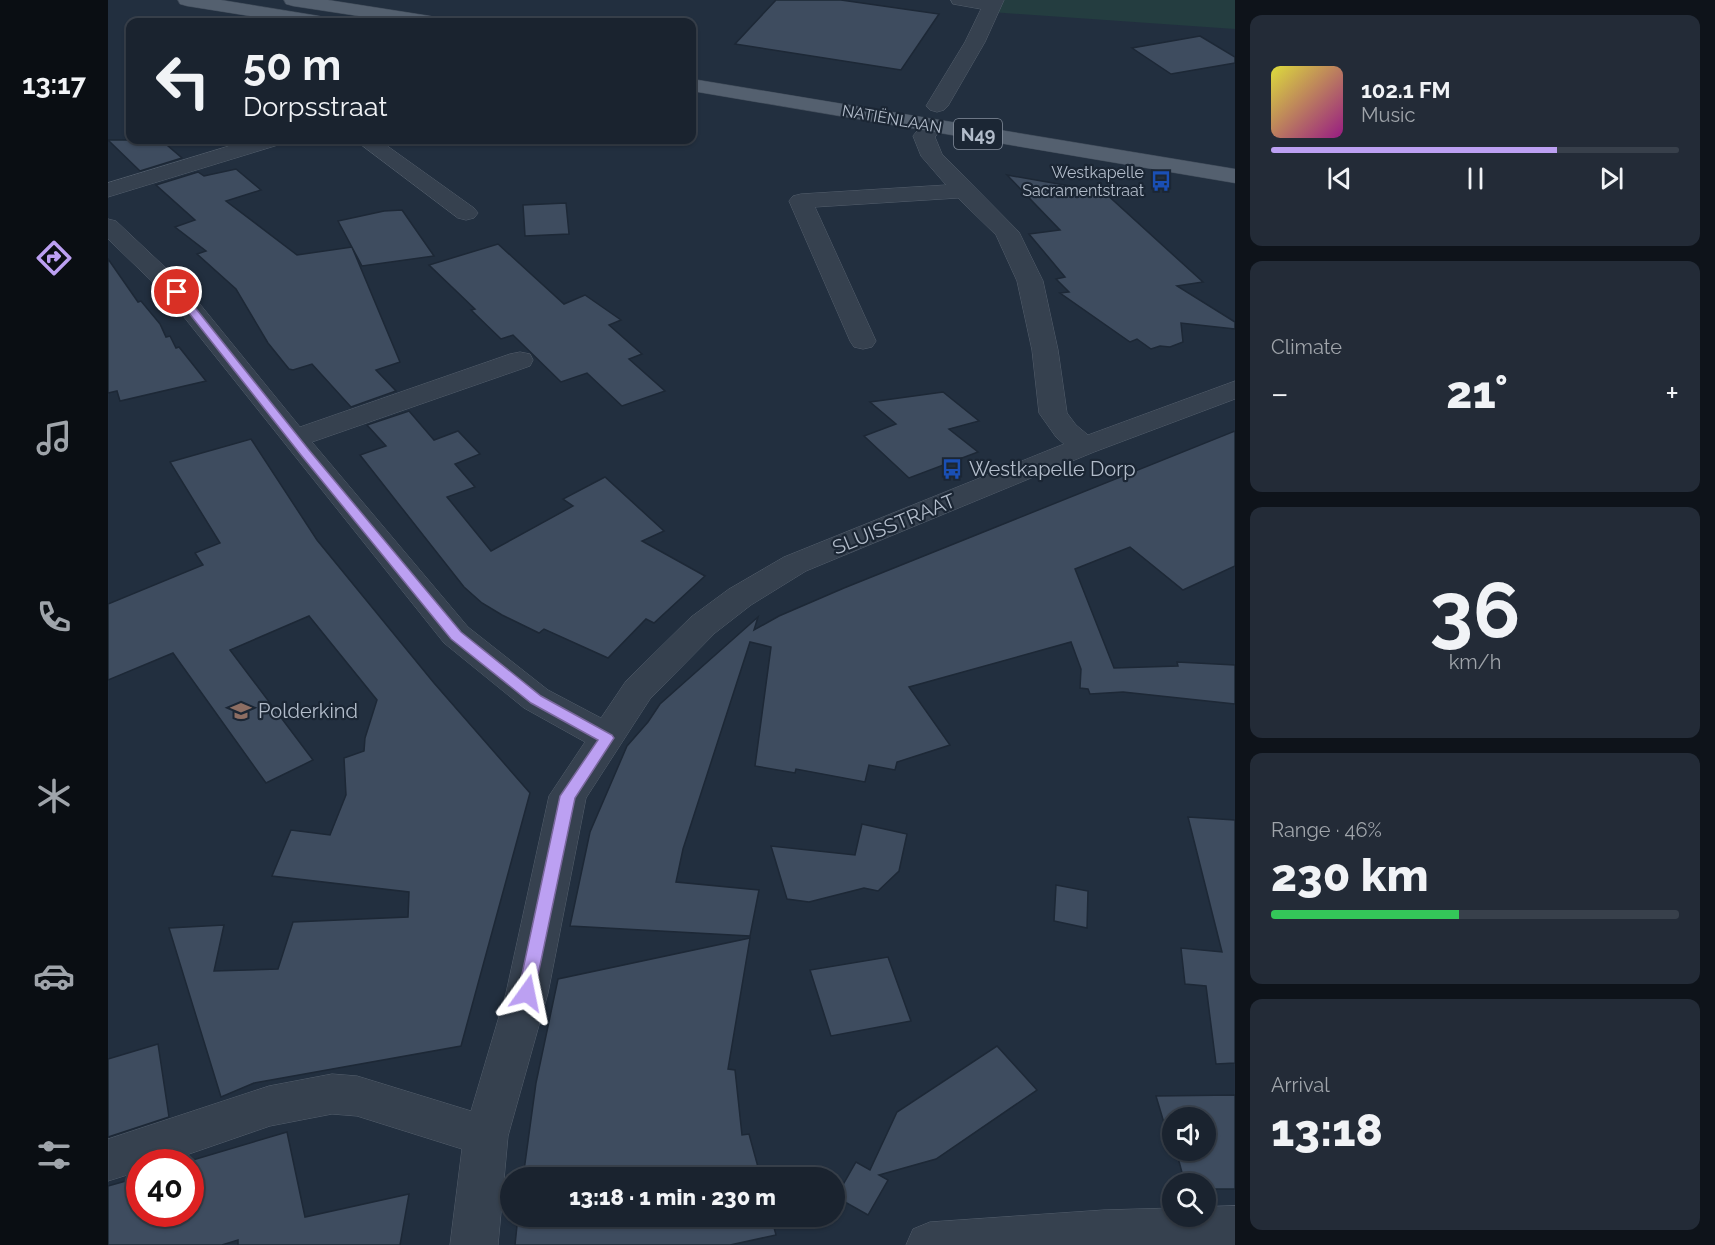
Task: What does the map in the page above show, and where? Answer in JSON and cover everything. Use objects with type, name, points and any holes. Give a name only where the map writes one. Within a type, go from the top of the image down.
[{"type":"main road","points":[[187,0],[295,18]]},
{"type":"main road","points":[[293,0],[405,18]]},
{"type":"main road","name":"NATIËNLAAN","points":[[696,66],[1235,176]]},
{"type":"main road","name":"NATIËNLAAN","points":[[696,86],[935,116],[1043,123]]},
{"type":"street","points":[[960,0],[994,2],[924,135],[933,156],[964,191],[1007,232],[1029,281],[1045,350],[1053,413],[1066,431],[1084,446]]},
{"type":"street","points":[[108,190],[257,144]]},
{"type":"street","points":[[371,144],[466,213]]},
{"type":"street","points":[[863,341],[801,201],[964,191]]},
{"type":"street","points":[[108,226],[177,292],[456,635],[536,699],[607,738]]},
{"type":"street","points":[[300,446],[525,368]]},
{"type":"street","name":"SLUISSTRAAT","points":[[474,1245],[486,1136],[527,993],[568,796],[638,690],[703,625],[740,597],[795,564],[1084,446],[1235,389]]},
{"type":"street","points":[[108,1160],[230,1121],[269,1106],[332,1095],[357,1096],[486,1136]]},
{"type":"street","points":[[930,1245],[1104,1233],[1235,1229]]},
{"type":"green space","points":[[995,0],[1235,0],[1235,29],[991,12]]},
{"type":"building","points":[[776,0],[841,0],[939,14],[901,70],[735,44]]},
{"type":"building","points":[[1200,36],[1235,57],[1235,63],[1171,74],[1132,48]]},
{"type":"building","points":[[108,140],[126,140],[126,144],[166,144],[182,158],[140,171]]},
{"type":"building","points":[[236,169],[261,190],[226,201],[297,255],[352,247],[400,362],[376,370],[396,391],[351,407],[312,364],[293,370],[289,369],[268,343],[236,289],[197,254],[206,251],[175,227],[195,220],[156,185],[198,172],[204,176]]},
{"type":"building","points":[[1007,175],[1104,192],[1203,282],[1177,286],[1235,322],[1235,329],[1181,323],[1183,342],[1170,347],[1160,346],[1151,349],[1137,339],[1130,342],[1060,293],[1069,292],[1056,279],[1065,277],[1029,234],[1060,230]]},
{"type":"building","points":[[566,203],[569,234],[525,236],[523,205]]},
{"type":"building","points":[[402,210],[434,256],[362,266],[338,221],[384,211]]},
{"type":"building","points":[[498,244],[564,304],[585,295],[621,320],[609,325],[642,354],[629,359],[665,391],[622,406],[587,373],[561,382],[513,335],[501,339],[471,310],[475,309],[429,265]]},
{"type":"building","points":[[108,259],[138,302],[141,301],[160,324],[166,337],[170,336],[176,348],[179,347],[206,381],[120,401],[117,391],[108,393]]},
{"type":"building","points":[[943,392],[979,421],[949,429],[978,452],[909,478],[864,436],[896,424],[870,402]]},
{"type":"building","points":[[409,411],[434,440],[458,431],[480,454],[455,464],[475,487],[447,497],[491,551],[573,506],[563,499],[605,477],[664,531],[642,541],[705,576],[654,623],[646,619],[608,658],[544,629],[539,633],[502,615],[482,603],[464,587],[360,455],[386,446],[367,425]]},
{"type":"building","points":[[1235,431],[1235,566],[1183,590],[1130,547],[1075,569],[1114,668],[1178,666],[1177,662],[1235,665],[1235,704],[1123,692],[1090,694],[1088,689],[1080,688],[1081,669],[1071,642],[909,687],[950,745],[897,762],[895,770],[869,765],[865,782],[796,769],[795,773],[755,766],[771,647],[750,642],[683,849],[676,882],[759,890],[750,936],[570,926],[590,832],[627,746],[660,704],[758,617],[754,630],[779,616],[844,588]]},
{"type":"building","points":[[251,439],[317,540],[434,683],[530,793],[461,1046],[254,1083],[221,1097],[169,928],[224,925],[214,971],[278,969],[293,922],[408,917],[409,892],[272,876],[291,830],[330,835],[346,795],[344,758],[364,751],[365,738],[377,700],[309,616],[230,650],[313,760],[266,783],[173,653],[108,680],[108,604],[203,565],[195,553],[220,543],[170,462]]},
{"type":"building","points":[[1188,817],[1235,820],[1235,1063],[1216,1064],[1206,986],[1185,984],[1181,948],[1222,952]]},
{"type":"building","points":[[862,824],[907,834],[899,871],[878,891],[864,888],[809,902],[787,899],[771,846],[855,855]]},
{"type":"building","points":[[1056,885],[1088,891],[1087,928],[1054,921]]},
{"type":"building","points":[[750,938],[728,1069],[735,1070],[742,1135],[749,1134],[758,1167],[525,1167],[536,1083],[558,979]]},
{"type":"building","points":[[888,957],[911,1021],[831,1036],[810,970]]},
{"type":"building","points":[[158,1044],[169,1117],[108,1137],[108,1059]]},
{"type":"building","points":[[997,1046],[1037,1090],[936,1159],[879,1175],[888,1180],[868,1215],[845,1202],[845,1181],[856,1162],[870,1170],[897,1112]]},
{"type":"building","points":[[1235,1095],[1235,1189],[1216,1189],[1216,1173],[1182,1173],[1179,1161],[1216,1161],[1216,1107],[1162,1107],[1162,1116],[1156,1096]]},
{"type":"building","points":[[287,1132],[305,1217],[409,1194],[400,1245],[238,1245],[238,1240],[222,1245],[108,1245],[108,1186],[126,1181],[126,1227],[204,1227],[204,1157]]},
{"type":"building","points":[[517,1227],[774,1227],[776,1235],[730,1245],[515,1245]]},
{"type":"place","name":"Westkapelle Sacramentstraat","points":[[1161,181]]},
{"type":"place","name":"Westkapelle Dorp","points":[[952,469]]},
{"type":"place","name":"Polderkind","points":[[241,711]]},
{"type":"route","points":[[177,292],[456,635],[536,699],[607,738],[568,796],[527,993]]}]
